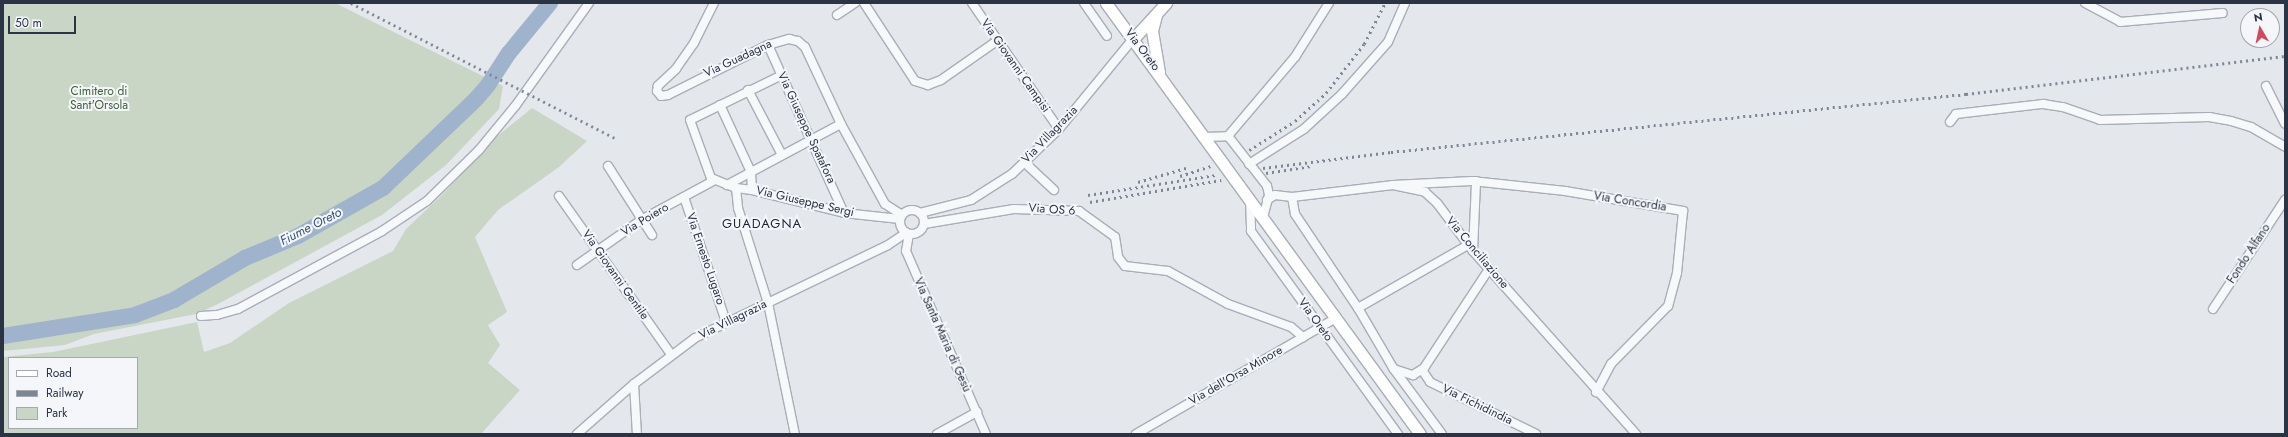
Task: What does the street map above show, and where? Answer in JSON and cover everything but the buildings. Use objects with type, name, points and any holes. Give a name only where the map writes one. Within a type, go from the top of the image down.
[{"type":"street","points":[[201,316],[217,315],[238,309],[382,231],[427,201],[479,150],[516,105],[589,3]]},
{"type":"street","name":"Via Guadagna","points":[[714,3],[702,30],[681,62],[658,86],[657,91],[661,96],[668,95],[768,44],[789,39],[798,41],[805,47],[841,124],[885,204],[901,217]]},
{"type":"street","points":[[837,15],[855,3]]},
{"type":"street","points":[[864,3],[915,81],[928,85],[941,80],[997,41]]},
{"type":"street","name":"Via Giovanni Campisi","points":[[972,3],[1059,129]]},
{"type":"street","name":"Via Oreto","points":[[1084,3],[1107,36]]},
{"type":"street","name":"Via Oreto","points":[[1106,3],[1133,38],[1420,434]]},
{"type":"street","points":[[1133,38],[1166,3]]},
{"type":"street","points":[[1204,137],[1228,136],[1295,57],[1329,3]]},
{"type":"street","points":[[1249,164],[1304,129],[1333,103],[1388,42],[1406,3]]},
{"type":"street","points":[[2085,3],[2120,22],[2223,14]]},
{"type":"street","points":[[1156,15],[1152,31],[1159,74]]},
{"type":"street","name":"Via Villagrazia","points":[[920,213],[971,200],[1012,174],[1059,129],[1133,38]]},
{"type":"street","name":"Via Giuseppe Spatafora","points":[[768,44],[844,213]]},
{"type":"street","points":[[713,179],[690,120],[748,90],[782,75]]},
{"type":"street","points":[[2266,86],[2285,124]]},
{"type":"street","points":[[748,90],[782,155]]},
{"type":"street","points":[[1950,122],[1956,114],[2044,104],[2063,106],[2100,120],[2209,117],[2231,121],[2251,127],[2285,147]]},
{"type":"street","points":[[720,105],[751,172],[752,190]]},
{"type":"street","points":[[727,185],[841,124]]},
{"type":"street","points":[[1228,136],[1267,186],[1267,200],[1264,218]]},
{"type":"street","points":[[1024,162],[1054,190]]},
{"type":"street","points":[[608,166],[641,220],[652,235]]},
{"type":"street","name":"Via Giuseppe Sergi","points":[[713,179],[736,188],[752,190],[844,213],[901,217]]},
{"type":"street","name":"Via Poiero","points":[[577,265],[641,220],[684,197],[713,179]]},
{"type":"street","points":[[1358,308],[1471,248],[1476,181]]},
{"type":"street","name":"Via Concordia","points":[[1393,185],[1476,181],[1565,191],[1683,211],[1677,272],[1668,306],[1611,364],[1596,392]]},
{"type":"street","name":"Via Conciliazione","points":[[1267,200],[1276,195],[1292,197],[1393,185],[1425,192],[1437,204],[1471,248],[1596,392],[1636,434]]},
{"type":"street","points":[[736,188],[738,208],[768,303],[795,434]]},
{"type":"street","name":"Via Giovanni Gentile","points":[[559,196],[671,354]]},
{"type":"street","name":"Via Ernesto Lugaro","points":[[684,197],[726,322]]},
{"type":"street","points":[[1292,197],[1295,214],[1358,308],[1394,368],[1442,434]]},
{"type":"street","name":"Via Oreto","points":[[1250,199],[1251,231],[1398,434]]},
{"type":"street","name":"Fondo Alfano","points":[[2213,308],[2285,200]]},
{"type":"street","name":"Via OS 6","points":[[924,224],[956,217],[1014,209],[1079,211],[1115,238],[1118,257],[1125,266],[1168,271],[1228,304],[1291,327],[1303,338]]},
{"type":"street","points":[[909,210],[920,213],[924,224],[917,234],[907,234],[900,227],[901,217],[909,210]]},
{"type":"street","name":"Via Villagrazia","points":[[577,434],[671,354],[726,322],[888,245],[907,234]]},
{"type":"street","name":"Via Santa Maria di Gesù","points":[[907,234],[906,252],[986,434]]},
{"type":"street","points":[[1394,368],[1413,374],[1422,370],[1489,269]]},
{"type":"street","name":"Via dell'Orsa Minore","points":[[1136,434],[1336,318]]},
{"type":"street","name":"Via Fichidindia","points":[[1422,370],[1430,382],[1536,434]]},
{"type":"street","points":[[634,384],[637,434]]},
{"type":"street","points":[[937,434],[977,412]]},
{"type":"green space","name":"Cimitero di Sant'Orsola","points":[[3,3],[335,3],[503,86],[499,109],[446,165],[382,215],[218,304],[196,314],[94,334],[65,345],[3,351]]},
{"type":"green space","points":[[532,108],[587,141],[559,167],[498,210],[475,237],[507,312],[488,325],[500,345],[488,363],[520,390],[481,434],[3,434],[3,357],[53,352],[197,322],[204,352],[230,343],[289,303],[393,251],[406,229],[442,195],[495,138]]},
{"type":"waterway","name":"Fiume Oreto","points":[[3,336],[135,315],[174,300],[245,258],[298,236],[383,188],[476,99],[488,85],[509,53],[550,3]]},
{"type":"railway","points":[[351,3],[615,138]]},
{"type":"railway","points":[[1249,150],[1295,121],[1326,93],[1364,44],[1385,3]]},
{"type":"railway","points":[[1263,168],[1391,152],[1966,94],[2285,56]]},
{"type":"railway","points":[[1180,176],[1210,166]]},
{"type":"railway","points":[[1266,173],[1312,166]]},
{"type":"railway","points":[[1138,182],[1186,168]]},
{"type":"railway","points":[[1088,195],[1216,175]]},
{"type":"railway","points":[[1090,202],[1221,180]]},
{"type":"district","name":"GUADAGNA","points":[[762,224]]}]
